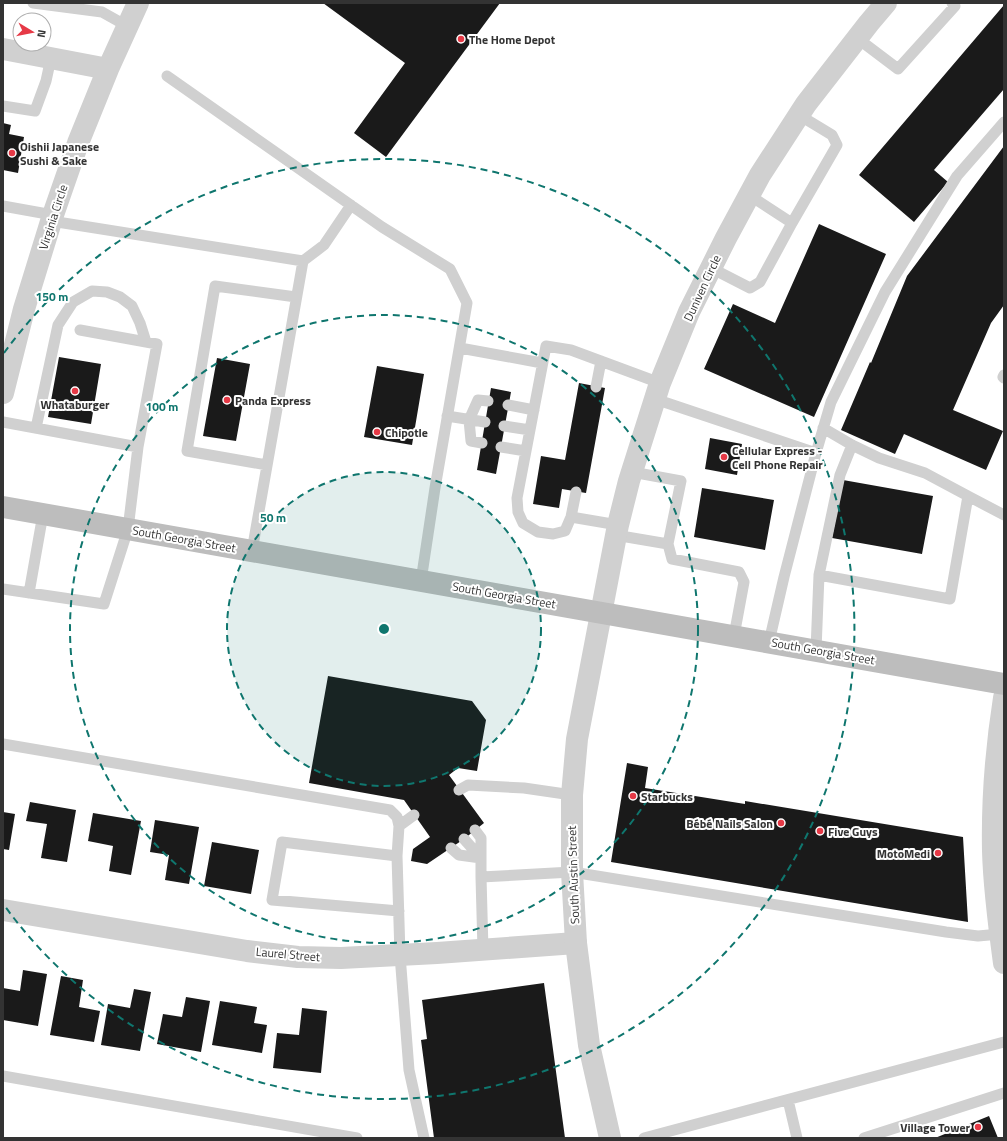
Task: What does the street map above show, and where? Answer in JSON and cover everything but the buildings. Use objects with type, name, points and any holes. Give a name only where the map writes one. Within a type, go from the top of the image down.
[{"type":"main road","name":"South Georgia Street","points":[[3,507],[1004,684]]},
{"type":"street","name":"Virginia Circle","points":[[3,393],[24,309],[52,218],[78,143],[108,69],[138,3]]},
{"type":"street","name":"Duniven Circle","points":[[600,612],[617,530],[632,472],[658,391],[689,312],[760,175],[806,104],[886,3]]},
{"type":"street","points":[[3,49],[108,69]]},
{"type":"street","name":"South Austin Street","points":[[600,612],[577,739],[572,794],[572,872],[576,943],[589,1045],[610,1138]]},
{"type":"street","points":[[1004,698],[1000,725],[993,809],[993,851],[996,901],[1004,964]]},
{"type":"street","name":"Laurel Street","points":[[3,910],[248,951],[298,957],[341,958],[576,943]]},
{"type":"lane","points":[[33,3],[102,12],[127,26]]},
{"type":"lane","points":[[857,38],[898,69],[955,4]]},
{"type":"lane","points":[[3,106],[36,112],[46,81],[51,58]]},
{"type":"lane","points":[[166,76],[382,227],[450,269],[467,303],[447,416],[421,580]]},
{"type":"lane","points":[[711,268],[750,288],[760,282],[837,145],[832,134],[799,115]]},
{"type":"lane","points":[[769,642],[816,453],[831,402],[885,292],[957,176],[1004,122]]},
{"type":"lane","points":[[749,195],[792,223]]},
{"type":"lane","points":[[252,551],[303,261],[324,245],[351,205]]},
{"type":"lane","points":[[3,206],[52,218],[303,261]]},
{"type":"lane","points":[[267,465],[187,451],[215,286],[296,297]]},
{"type":"lane","points":[[36,428],[58,325],[73,302],[92,291],[108,292],[120,297],[132,306],[140,323],[146,342]]},
{"type":"lane","points":[[3,589],[104,604],[128,529],[138,447],[157,344],[80,330]]},
{"type":"lane","points":[[576,492],[571,517],[565,531],[553,534],[538,532],[523,523],[518,512],[517,498],[546,346],[571,350],[601,361],[658,391],[816,453]]},
{"type":"lane","points":[[460,348],[542,363]]},
{"type":"lane","points":[[596,387],[601,361]]},
{"type":"lane","points":[[482,443],[471,441],[469,420],[478,400],[488,401]]},
{"type":"lane","points":[[508,405],[534,410]]},
{"type":"lane","points":[[447,416],[485,422]]},
{"type":"lane","points":[[3,422],[138,447]]},
{"type":"lane","points":[[504,426],[530,430]]},
{"type":"lane","points":[[823,428],[852,445],[879,458],[925,474],[1004,515]]},
{"type":"lane","points":[[816,650],[819,575],[840,475],[852,445]]},
{"type":"lane","points":[[501,446],[526,451]]},
{"type":"lane","points":[[632,472],[681,481],[668,544],[672,559],[739,572],[744,582],[734,636]]},
{"type":"lane","points":[[819,575],[950,599],[968,496]]},
{"type":"lane","points":[[29,593],[43,514]]},
{"type":"lane","points":[[571,517],[668,544]]},
{"type":"lane","points":[[3,744],[390,810],[396,817],[399,826],[397,856],[400,955],[409,1070],[424,1138]]},
{"type":"lane","points":[[459,790],[468,785],[475,785],[524,788],[572,794]]},
{"type":"lane","points":[[399,826],[414,815]]},
{"type":"lane","points":[[475,830],[480,838],[483,950]]},
{"type":"lane","points":[[464,839],[481,858]]},
{"type":"lane","points":[[397,856],[282,842],[272,900],[399,911]]},
{"type":"lane","points":[[451,848],[459,855],[481,858]]},
{"type":"lane","points":[[481,877],[572,872],[946,932],[978,936],[1000,934]]},
{"type":"lane","points":[[644,1138],[1004,1042]]},
{"type":"lane","points":[[3,1076],[357,1138]]},
{"type":"lane","points":[[864,1138],[1004,1093]]},
{"type":"lane","points":[[788,1100],[798,1138]]},
{"type":"place","name":"The Home Depot","points":[[461,39]]},
{"type":"place","name":"Oishii Japanese Sushi & Sake","points":[[12,153]]},
{"type":"place","name":"Whataburger","points":[[75,391]]},
{"type":"place","name":"Panda Express","points":[[227,400]]},
{"type":"place","name":"Chipotle","points":[[377,432]]},
{"type":"place","name":"Cellular Express - Cell Phone Repair","points":[[724,457]]},
{"type":"place","name":"Starbucks","points":[[633,796]]},
{"type":"place","name":"Bébé Nails Salon","points":[[781,823]]},
{"type":"place","name":"Five Guys","points":[[820,831]]},
{"type":"place","name":"MotoMedi","points":[[938,853]]},
{"type":"place","name":"Village Tower","points":[[978,1127]]}]
